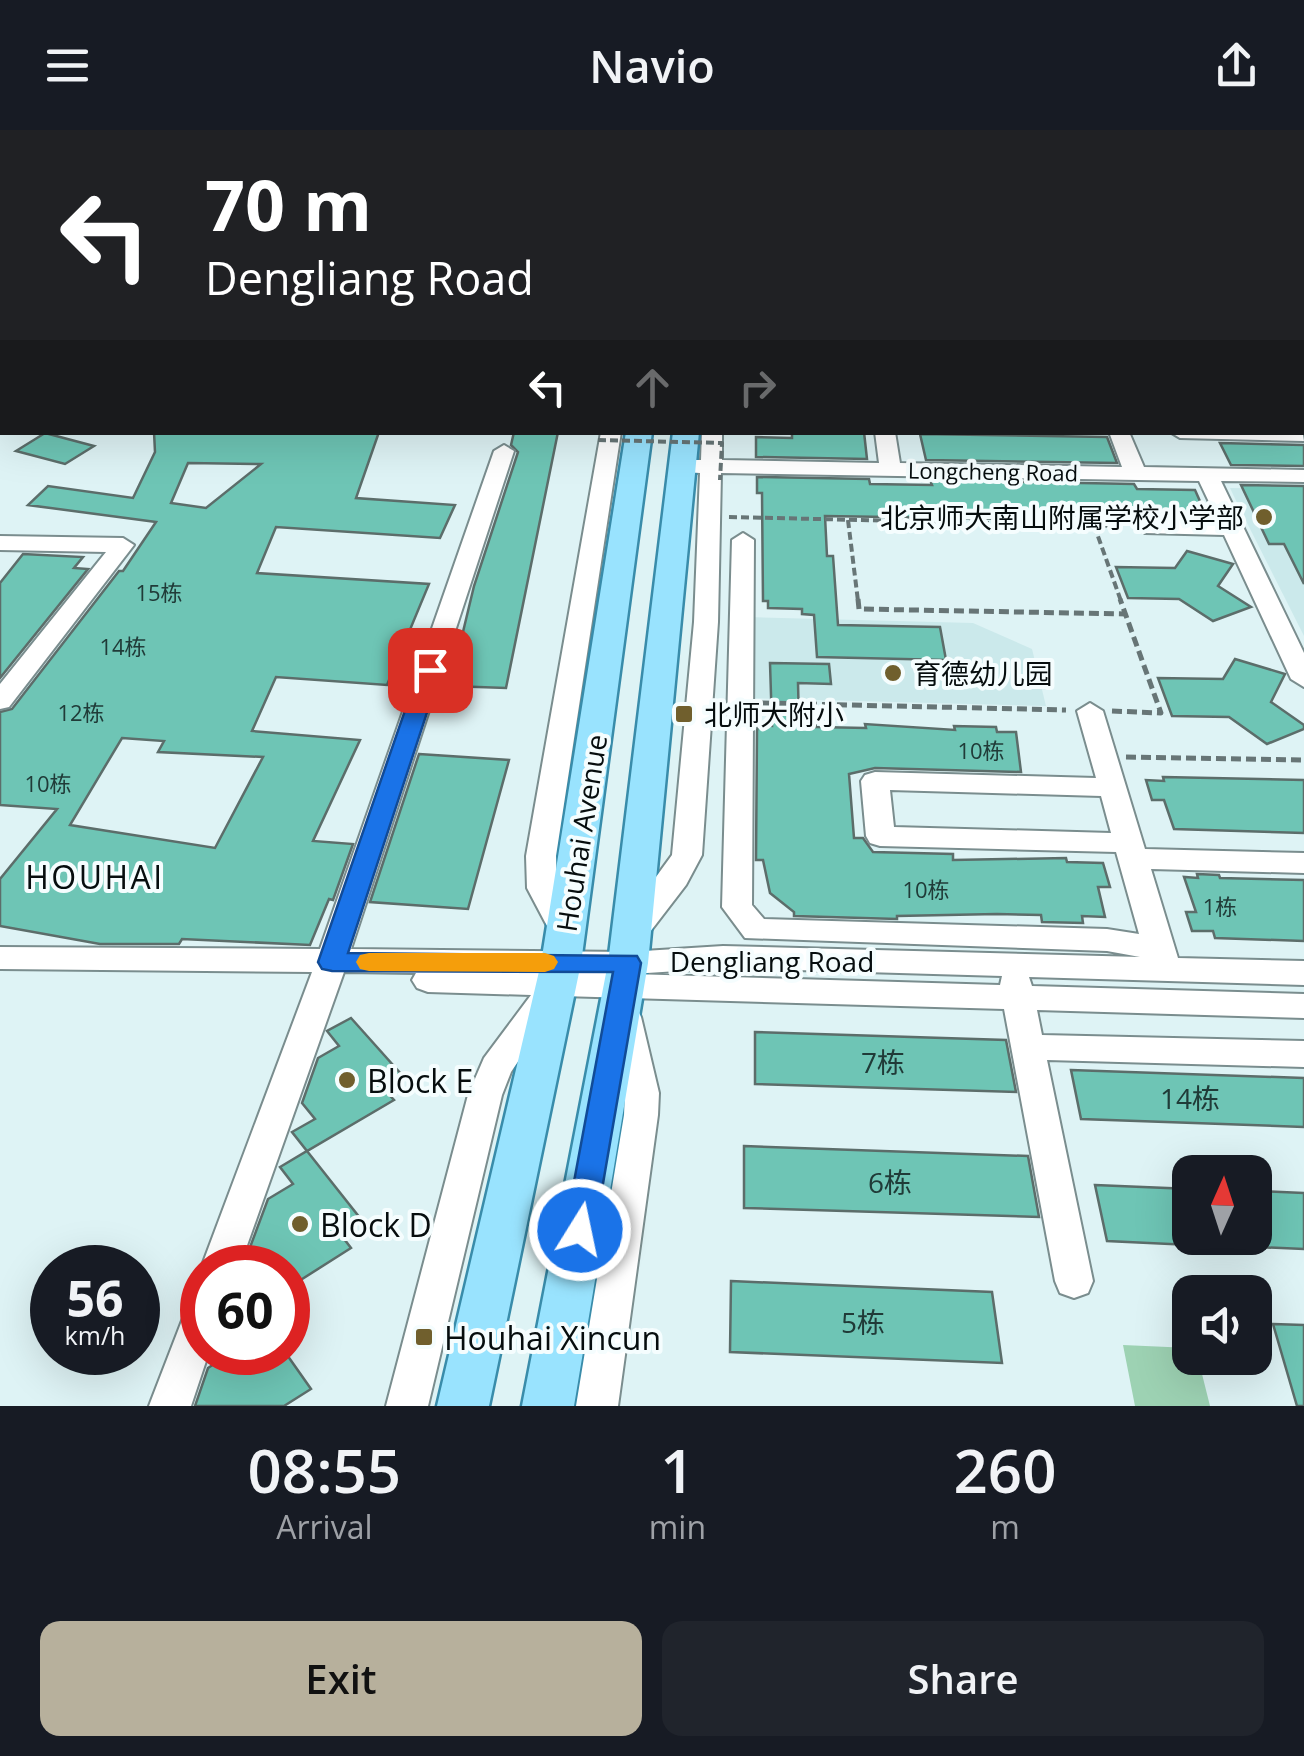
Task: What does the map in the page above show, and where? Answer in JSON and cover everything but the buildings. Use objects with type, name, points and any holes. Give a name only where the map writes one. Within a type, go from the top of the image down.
[{"type":"main road","name":"Houhai Avenue","points":[[463,1406],[561,960],[639,435]]},
{"type":"main road","name":"Houhai Avenue","points":[[548,1406],[626,971],[700,461]]},
{"type":"street","points":[[700,461],[711,435]]},
{"type":"street","points":[[885,435],[890,470]]},
{"type":"street","points":[[1120,435],[1136,474]]},
{"type":"street","points":[[407,1406],[484,1096],[496,1067],[561,960],[542,888],[541,856],[604,436]]},
{"type":"street","points":[[228,1245],[329,970],[504,452]]},
{"type":"street","name":"Longcheng Road","points":[[700,461],[890,470],[1304,476]]},
{"type":"street","points":[[1207,475],[1304,678]]},
{"type":"street","points":[[1145,526],[1232,528]]},
{"type":"street","points":[[734,528],[739,702],[737,907],[756,930],[1107,940],[1162,959]]},
{"type":"street","points":[[0,543],[122,545],[0,702]]},
{"type":"street","points":[[1090,711],[1175,1002]]},
{"type":"street","points":[[1112,787],[875,781],[880,836],[1304,864]]},
{"type":"street","points":[[0,958],[139,970],[329,970],[561,960],[626,971],[1015,981],[1175,1002],[1304,1006]]},
{"type":"street","points":[[1015,981],[1162,959],[1304,972]]},
{"type":"street","points":[[598,1406],[641,1104],[626,971]]},
{"type":"street","points":[[1015,981],[1074,1282]]},
{"type":"street","points":[[1028,1046],[1304,1054]]},
{"type":"street","points":[[170,1406],[181,1375]]},
{"type":"path","points":[[604,436],[722,443],[700,461]]},
{"type":"path","points":[[848,520],[859,609],[1126,614]]},
{"type":"path","points":[[734,528],[848,520],[1145,526]]},
{"type":"path","points":[[739,702],[1160,712],[1094,525]]},
{"type":"path","points":[[1103,756],[1304,760]]},
{"type":"shaded area","points":[[1230,488],[1304,489],[1304,636],[1240,509]]},
{"type":"shaded area","name":"育德幼儿园","points":[[747,617],[973,623],[1032,649],[1046,706],[747,698]]},
{"type":"green space","points":[[1123,1345],[1172,1347],[1172,1375],[1202,1375],[1210,1406],[1135,1406]]},
{"type":"slow traffic","points":[[369,962],[545,962]]},
{"type":"place","name":"北京师大南山附属学校小学部","points":[[1264,517]]},
{"type":"place","name":"育德幼儿园","points":[[893,673]]},
{"type":"place","name":"北师大附小","points":[[684,714]]},
{"type":"place","name":"Block E","points":[[347,1080]]},
{"type":"place","name":"Block D","points":[[300,1224]]},
{"type":"place","name":"Houhai Xincun","points":[[424,1337]]},
{"type":"district","name":"HOUHAI","points":[[95,876]]},
{"type":"route","points":[[430,670],[332,962],[628,963],[580,1230]]}]
